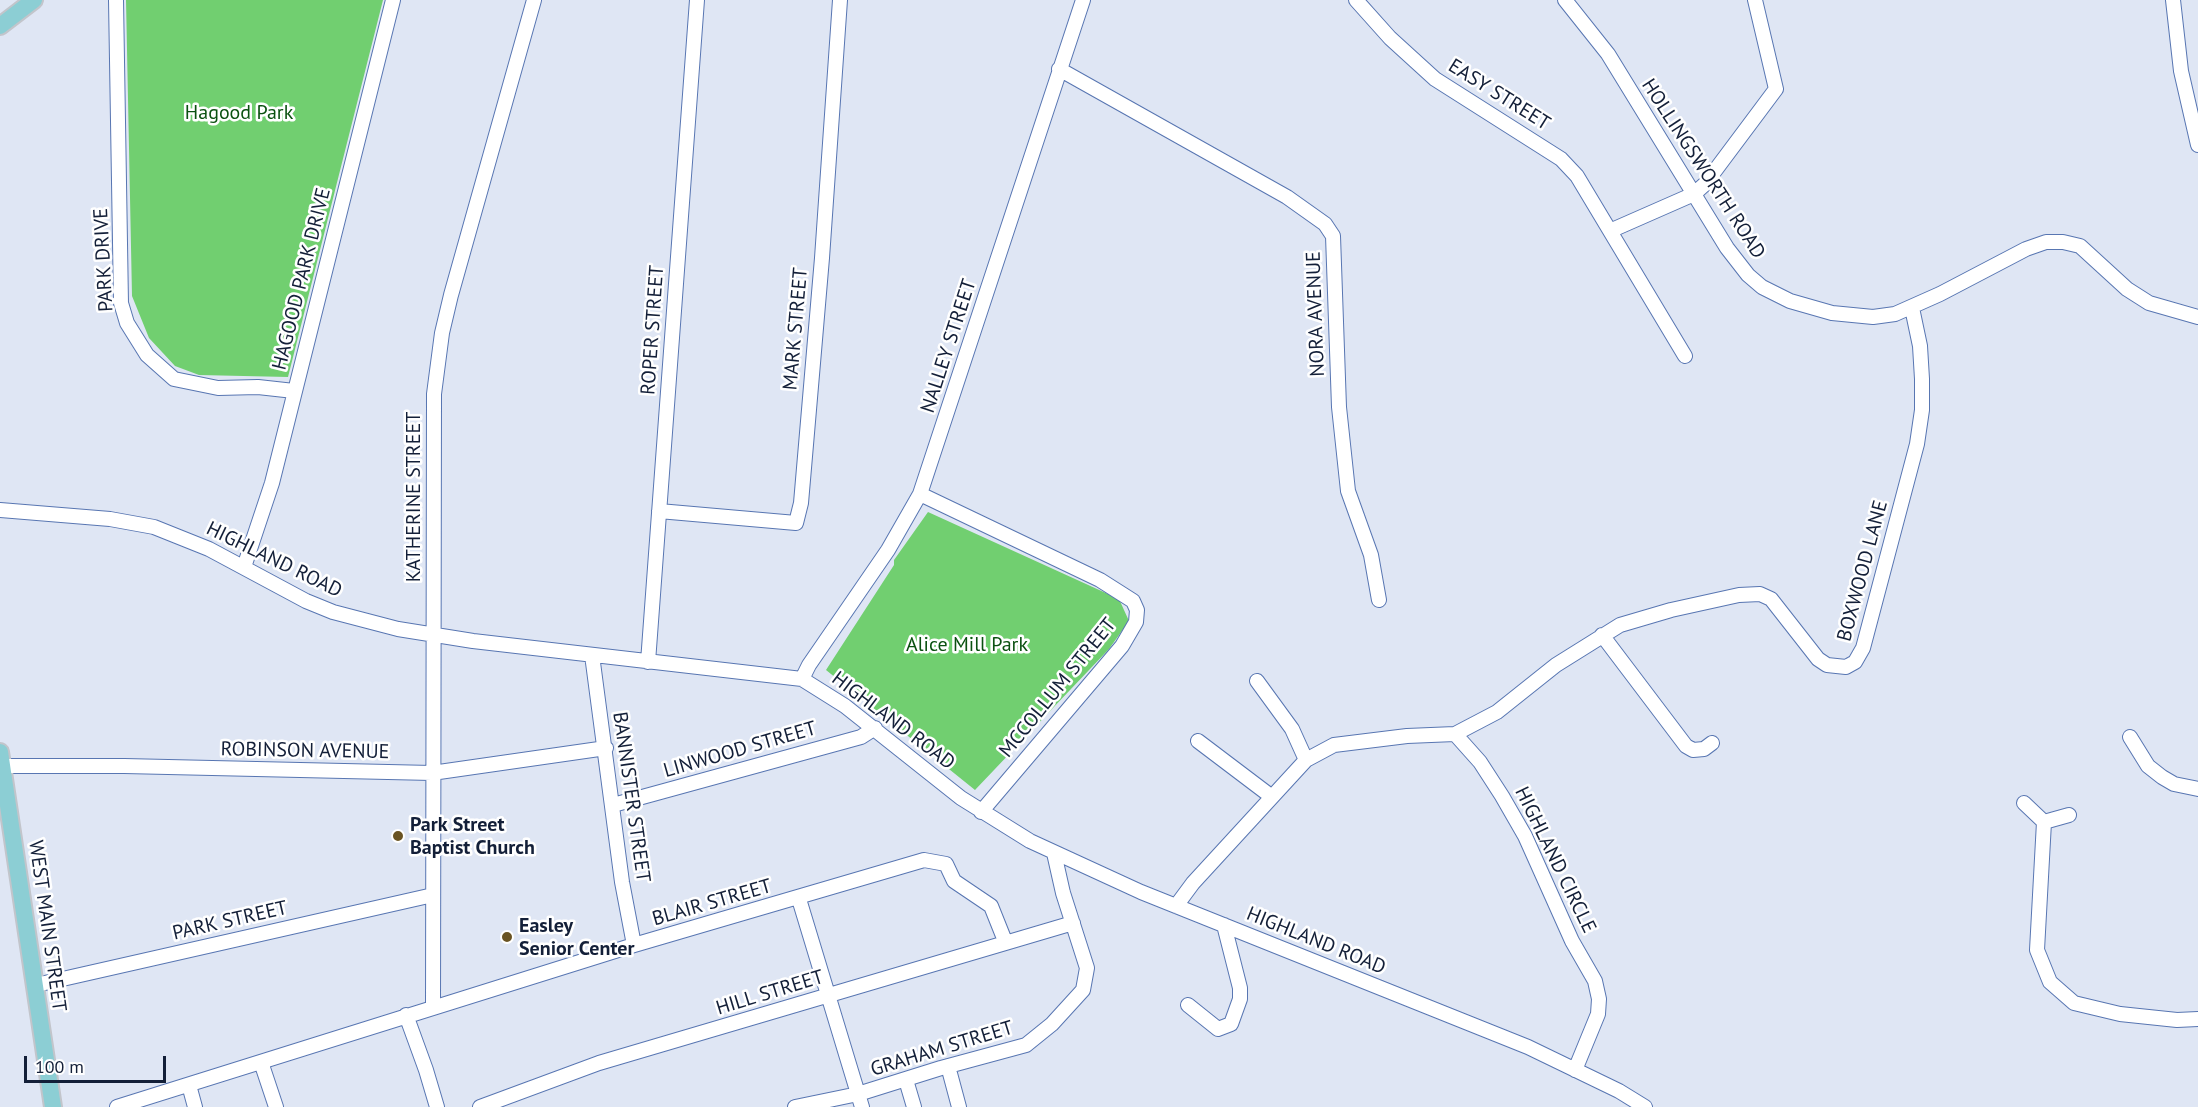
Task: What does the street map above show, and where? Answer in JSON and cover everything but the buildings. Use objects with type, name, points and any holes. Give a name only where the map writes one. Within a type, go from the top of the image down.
[{"type":"main road","points":[[0,26],[34,0]]},
{"type":"main road","name":"WEST MAIN STREET","points":[[1,759],[53,1107]]},
{"type":"street","name":"PARK DRIVE","points":[[116,0],[122,303],[127,323],[147,355],[174,379],[218,388],[258,387],[294,391]]},
{"type":"street","name":"HAGOOD PARK DRIVE","points":[[244,567],[262,519],[393,0]]},
{"type":"street","name":"KATHERINE STREET","points":[[433,1007],[434,394],[442,333],[534,0]]},
{"type":"street","name":"ROPER STREET","points":[[648,662],[697,0]]},
{"type":"street","name":"MARK STREET","points":[[659,511],[796,523],[801,503],[822,258],[840,0]]},
{"type":"street","name":"NALLEY STREET","points":[[802,679],[809,665],[888,550],[920,494],[1083,0]]},
{"type":"street","name":"EASY STREET","points":[[1356,0],[1390,38],[1435,79],[1562,159],[1577,176],[1612,230],[1685,356]]},
{"type":"street","name":"HOLLINGSWORTH ROAD","points":[[1565,0],[1608,54],[1727,248],[1748,275],[1762,287],[1790,301],[1832,313],[1873,317],[1912,308],[2026,249],[2046,242],[2063,242],[2080,246],[2127,289],[2149,303],[2198,316]]},
{"type":"street","points":[[1612,230],[1694,194],[1706,184],[1776,89],[1755,0]]},
{"type":"street","points":[[2173,0],[2181,71],[2198,145]]},
{"type":"street","name":"NORA AVENUE","points":[[1059,69],[1306,208],[1333,236],[1339,407],[1348,491],[1371,555],[1379,600]]},
{"type":"street","name":"BOXWOOD LANE","points":[[1455,734],[1497,712],[1556,665],[1620,625],[1671,610],[1739,595],[1760,594],[1771,599],[1818,659],[1838,668],[1856,662],[1863,648],[1917,444],[1922,410],[1922,379],[1920,346],[1912,308]]},
{"type":"street","name":"MCCOLLUM STREET","points":[[920,494],[1100,580],[1132,602],[1137,610],[1136,622],[1122,646],[981,812]]},
{"type":"street","name":"HIGHLAND ROAD","points":[[0,510],[110,519],[154,527],[183,537],[306,601],[366,622],[435,636],[802,679],[875,728],[981,812],[1010,831],[1054,853],[1176,906],[1528,1047],[1645,1107]]},
{"type":"street","points":[[1602,635],[1686,746],[1694,750],[1704,749],[1712,743]]},
{"type":"street","name":"BANNISTER STREET","points":[[592,655],[622,882],[634,945]]},
{"type":"street","points":[[1257,681],[1292,729],[1306,760]]},
{"type":"street","name":"LINWOOD STREET","points":[[613,805],[861,737],[875,728]]},
{"type":"street","points":[[1176,906],[1193,883],[1306,760],[1334,746],[1407,736],[1455,734]]},
{"type":"street","name":"HIGHLAND CIRCLE","points":[[1455,734],[1480,762],[1525,836],[1572,941],[1595,981],[1599,999],[1598,1014],[1575,1070]]},
{"type":"street","points":[[2130,737],[2148,766],[2162,777],[2174,784],[2198,789]]},
{"type":"street","points":[[1198,741],[1272,797]]},
{"type":"street","name":"ROBINSON AVENUE","points":[[1,759],[124,765],[432,773],[606,748]]},
{"type":"street","points":[[2024,803],[2044,822],[2037,950],[2050,982],[2074,1003],[2120,1014],[2177,1020],[2198,1019]]},
{"type":"street","points":[[2044,822],[2069,815]]},
{"type":"street","name":"GRAHAM STREET","points":[[795,1107],[860,1101],[906,1080],[1026,1045],[1052,1024],[1083,990],[1087,968],[1054,853]]},
{"type":"street","name":"BLAIR STREET","points":[[117,1107],[634,945],[924,860],[938,860],[946,864],[954,881],[991,906],[1005,941]]},
{"type":"street","name":"PARK STREET","points":[[36,985],[433,895]]},
{"type":"street","points":[[799,898],[860,1101]]},
{"type":"street","name":"HILL STREET","points":[[480,1107],[599,1063],[829,996],[1005,941],[1073,923]]},
{"type":"street","points":[[1188,1005],[1218,1029],[1231,1024],[1240,999],[1240,988],[1224,925]]},
{"type":"street","points":[[406,1015],[437,1107]]},
{"type":"street","points":[[261,1062],[276,1107]]},
{"type":"street","points":[[948,1066],[959,1107]]},
{"type":"street","points":[[906,1080],[914,1107]]},
{"type":"street","points":[[189,1085],[195,1107]]},
{"type":"green space","name":"Hagood Park","points":[[126,0],[383,0],[288,377],[199,375],[175,366],[149,338],[132,296]]},
{"type":"green space","name":"Alice Mill Park","points":[[928,512],[1119,599],[1129,621],[1109,649],[975,790],[826,670],[894,565],[894,560]]},
{"type":"place","name":"Park Street Baptist Church","points":[[398,836]]},
{"type":"place","name":"Easley Senior Center","points":[[507,937]]}]
